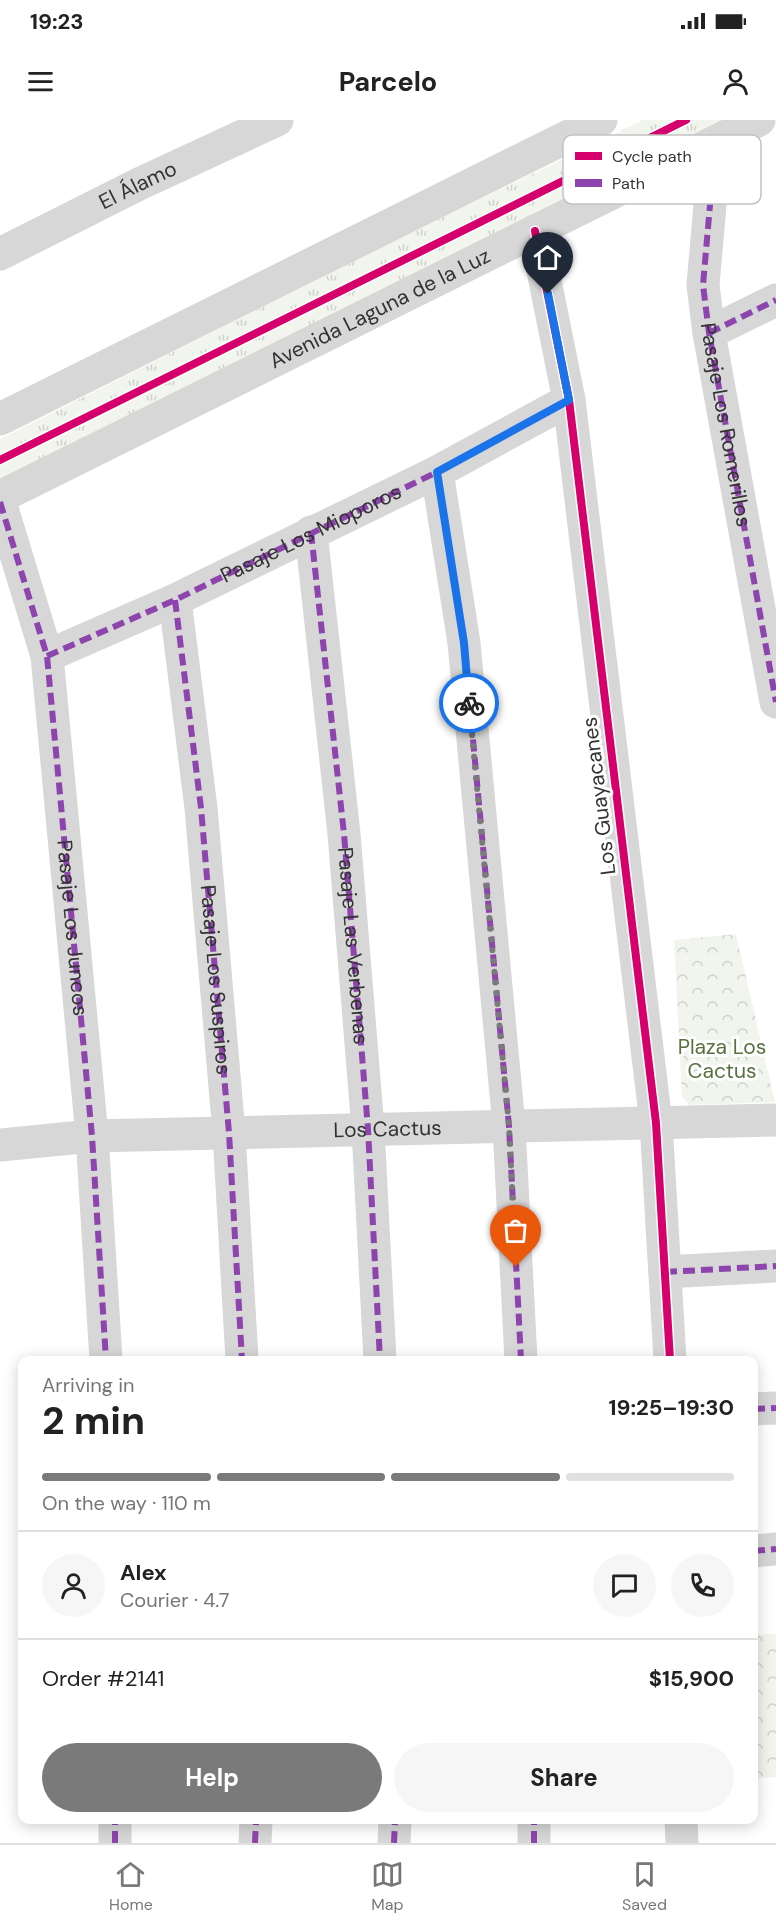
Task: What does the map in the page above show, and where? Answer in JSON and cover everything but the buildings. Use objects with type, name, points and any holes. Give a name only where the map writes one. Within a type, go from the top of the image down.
[{"type":"street","name":"El Álamo","points":[[0,254],[139,184],[277,120]]},
{"type":"street","points":[[571,135],[601,120]]},
{"type":"street","name":"Avenida Laguna de la Luz","points":[[730,135],[759,120]]},
{"type":"street","points":[[0,419],[563,139]]},
{"type":"street","name":"Avenida Laguna de la Luz","points":[[0,497],[590,204]]},
{"type":"street","name":"Pasaje Los Romerillos","points":[[710,204],[703,285],[709,333],[776,702]]},
{"type":"street","name":"Los Guayacanes","points":[[535,231],[569,400],[656,1123],[670,1356]]},
{"type":"street","points":[[709,333],[776,300]]},
{"type":"street","name":"Pasaje Los Mioporos","points":[[47,656],[175,600],[437,472],[569,400]]},
{"type":"street","points":[[437,472],[464,643],[509,1126],[521,1356]]},
{"type":"street","name":"Pasaje Los Juncos","points":[[0,502],[47,656],[92,1136],[106,1356]]},
{"type":"street","name":"Pasaje Las Verbenas","points":[[311,532],[344,834],[368,1129],[380,1356]]},
{"type":"street","name":"Pasaje Los Suspiros","points":[[175,600],[201,808],[229,1133],[242,1356]]},
{"type":"street","name":"Los Cactus","points":[[0,1145],[92,1136],[776,1120]]},
{"type":"street","points":[[666,1272],[776,1266]]},
{"type":"street","points":[[758,1409],[776,1408]]},
{"type":"street","points":[[758,1551],[776,1550]]},
{"type":"street","points":[[115,1824],[115,1843]]},
{"type":"street","points":[[255,1843],[256,1824]]},
{"type":"street","points":[[394,1843],[395,1824]]},
{"type":"street","points":[[534,1824],[534,1843]]},
{"type":"street","points":[[681,1824],[682,1843]]},
{"type":"green space","points":[[643,120],[725,120],[695,135],[612,135]]},
{"type":"green space","points":[[563,159],[563,200],[0,479],[0,439]]},
{"type":"green space","name":"Plaza Los Cactus","points":[[736,934],[775,1102],[689,1105],[682,1097],[674,940]]},
{"type":"green space","points":[[776,1634],[776,1777],[758,1779],[758,1635]]},
{"type":"marked path","points":[[710,204],[703,285],[709,333],[776,702]]},
{"type":"marked path","points":[[709,333],[776,300]]},
{"type":"marked path","points":[[47,656],[175,600],[437,472],[569,400]]},
{"type":"marked path","points":[[437,472],[464,643],[509,1126],[521,1356]]},
{"type":"marked path","points":[[0,502],[47,656],[92,1136],[106,1356]]},
{"type":"marked path","points":[[311,532],[344,834],[368,1129],[380,1356]]},
{"type":"marked path","points":[[175,600],[201,808],[229,1133],[242,1356]]},
{"type":"marked path","points":[[665,1272],[776,1266]]},
{"type":"marked path","points":[[758,1409],[776,1408]]},
{"type":"marked path","points":[[758,1551],[776,1549]]},
{"type":"marked path","points":[[115,1824],[115,1843]]},
{"type":"marked path","points":[[255,1843],[256,1824]]},
{"type":"marked path","points":[[394,1843],[395,1824]]},
{"type":"marked path","points":[[534,1824],[534,1843]]},
{"type":"cycle path","points":[[656,135],[686,120]]},
{"type":"cycle path","points":[[0,460],[563,181]]},
{"type":"cycle path","points":[[535,231],[569,400],[656,1123],[670,1356]]},
{"type":"way so far","points":[[469,703],[509,1126],[516,1267]]},
{"type":"route","points":[[469,703],[464,643],[437,472],[569,400],[548,294]]}]
